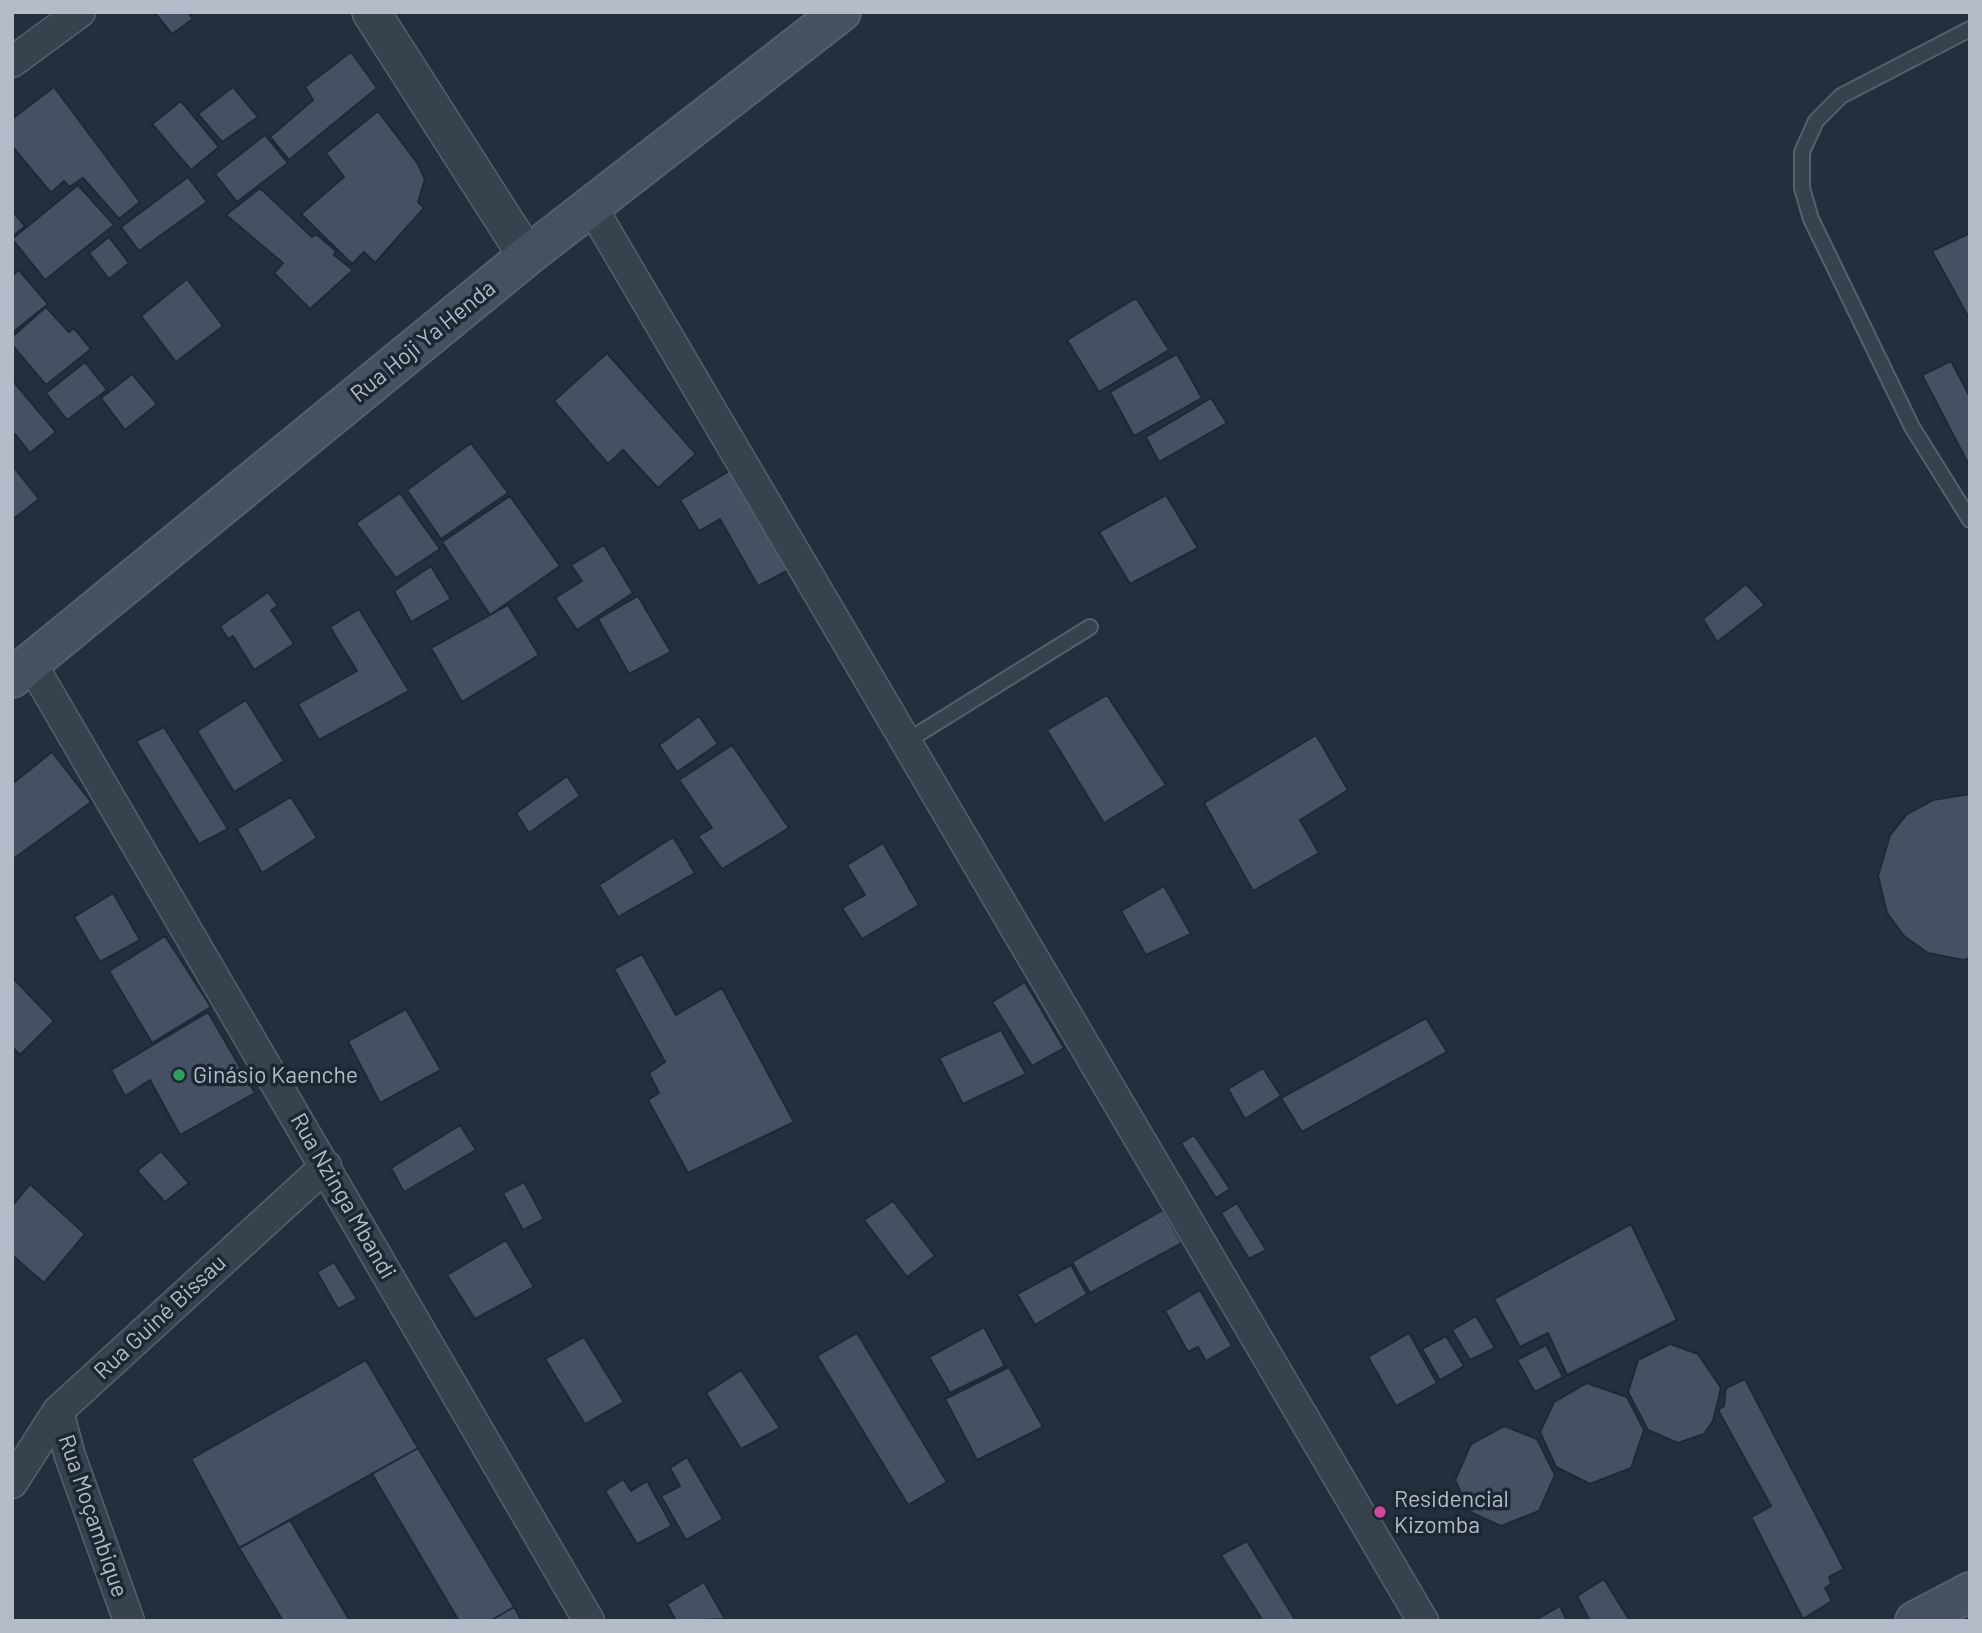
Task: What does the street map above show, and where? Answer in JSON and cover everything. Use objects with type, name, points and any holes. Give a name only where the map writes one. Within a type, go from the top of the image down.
[{"type":"main road","name":"Rua Hoji Ya Henda","points":[[21,670],[527,256],[841,12]]},
{"type":"main road","points":[[1915,1621],[1970,1592]]},
{"type":"street","points":[[12,62],[80,12]]},
{"type":"street","points":[[371,12],[527,256]]},
{"type":"street","points":[[591,206],[1423,1621]]},
{"type":"street","name":"Rua Nzinga Mbandi","points":[[21,670],[326,1166],[589,1621]]},
{"type":"street","name":"Rua Guiné Bissau","points":[[12,1483],[58,1411],[326,1166]]},
{"type":"street","name":"Rua Moçambique","points":[[58,1411],[70,1456],[129,1621]]},
{"type":"lane","points":[[1970,29],[1841,96],[1816,121],[1802,152],[1802,188],[1811,219],[1912,427],[1970,520]]},
{"type":"lane","points":[[907,741],[1090,627]]},
{"type":"building","points":[[154,12],[188,12],[193,19],[172,34]]},
{"type":"building","points":[[351,52],[377,88],[289,160],[270,137],[313,100],[305,87]]},
{"type":"building","points":[[54,87],[140,202],[119,219],[83,178],[69,187],[64,181],[51,193],[12,146],[12,119]]},
{"type":"building","points":[[233,87],[258,117],[222,142],[198,114]]},
{"type":"building","points":[[181,101],[219,147],[191,170],[152,124]]},
{"type":"building","points":[[378,111],[418,164],[425,179],[418,202],[424,208],[375,263],[364,252],[352,264],[301,214],[344,177],[326,153]]},
{"type":"building","points":[[265,135],[288,163],[237,202],[215,174]]},
{"type":"building","points":[[188,177],[207,202],[139,251],[121,227]]},
{"type":"building","points":[[78,185],[114,225],[45,280],[12,239]]},
{"type":"building","points":[[260,188],[312,237],[316,234],[336,251],[334,255],[353,270],[310,309],[274,273],[283,263],[226,215]]},
{"type":"building","points":[[12,210],[25,226],[12,237]]},
{"type":"building","points":[[1970,233],[1970,320],[1932,251]]},
{"type":"building","points":[[109,237],[129,263],[109,279],[89,253]]},
{"type":"building","points":[[19,270],[48,304],[12,333],[12,276]]},
{"type":"building","points":[[187,279],[223,326],[176,362],[141,316]]},
{"type":"building","points":[[1136,298],[1169,350],[1099,392],[1067,340]]},
{"type":"building","points":[[46,307],[69,332],[74,328],[91,349],[46,385],[12,345],[12,337]]},
{"type":"building","points":[[607,353],[696,454],[658,488],[623,450],[608,464],[554,401]]},
{"type":"building","points":[[1177,354],[1202,398],[1134,436],[1110,392]]},
{"type":"building","points":[[1951,361],[1970,397],[1970,467],[1922,375]]},
{"type":"building","points":[[85,362],[107,390],[67,420],[46,393]]},
{"type":"building","points":[[132,374],[157,404],[125,430],[101,398]]},
{"type":"building","points":[[12,380],[56,432],[30,453],[15,434],[12,436]]},
{"type":"building","points":[[1211,398],[1227,423],[1159,462],[1146,437]]},
{"type":"building","points":[[471,443],[508,493],[441,539],[407,490]]},
{"type":"building","points":[[12,465],[39,499],[12,520]]},
{"type":"building","points":[[731,470],[791,569],[758,586],[720,519],[699,531],[680,500]]},
{"type":"building","points":[[400,493],[440,549],[396,578],[356,523]]},
{"type":"building","points":[[1166,495],[1198,548],[1130,584],[1099,532]]},
{"type":"building","points":[[510,496],[560,566],[490,615],[442,542]]},
{"type":"building","points":[[604,545],[633,593],[577,630],[555,598],[582,581],[571,565]]},
{"type":"building","points":[[431,566],[451,599],[411,622],[394,591]]},
{"type":"building","points":[[1746,584],[1765,605],[1717,642],[1703,619]]},
{"type":"building","points":[[268,592],[278,606],[271,610],[294,644],[254,670],[233,636],[228,639],[220,626]]},
{"type":"building","points":[[638,596],[671,652],[629,674],[598,619]]},
{"type":"building","points":[[508,605],[539,655],[462,702],[431,648]]},
{"type":"building","points":[[359,609],[409,691],[319,740],[298,704],[357,671],[330,627]]},
{"type":"building","points":[[1107,695],[1166,785],[1104,823],[1047,730]]},
{"type":"building","points":[[246,700],[284,761],[234,792],[197,731]]},
{"type":"building","points":[[699,716],[718,744],[677,772],[659,745]]},
{"type":"building","points":[[164,727],[228,829],[199,844],[136,741]]},
{"type":"building","points":[[1316,735],[1348,790],[1300,820],[1319,853],[1253,891],[1204,803]]},
{"type":"building","points":[[732,745],[789,828],[722,869],[698,836],[712,828],[679,780]]},
{"type":"building","points":[[52,752],[91,802],[12,860],[12,784]]},
{"type":"building","points":[[567,776],[580,796],[529,833],[516,813]]},
{"type":"building","points":[[1970,794],[1970,958],[1963,960],[1928,953],[1904,936],[1887,913],[1878,876],[1890,835],[1907,814],[1933,800]]},
{"type":"building","points":[[291,797],[317,838],[262,873],[237,829]]},
{"type":"building","points":[[673,837],[695,873],[618,917],[599,885]]},
{"type":"building","points":[[883,843],[919,905],[862,939],[842,908],[865,895],[847,865]]},
{"type":"building","points":[[1164,886],[1191,934],[1146,955],[1121,911]]},
{"type":"building","points":[[113,893],[140,940],[100,962],[74,917]]},
{"type":"building","points":[[165,936],[211,1007],[152,1043],[109,971]]},
{"type":"building","points":[[642,954],[676,1015],[722,988],[794,1122],[688,1173],[648,1100],[659,1093],[649,1073],[665,1062],[614,969]]},
{"type":"building","points":[[12,977],[54,1021],[20,1055],[12,1047]]},
{"type":"building","points":[[1025,982],[1064,1048],[1032,1066],[992,1002]]},
{"type":"building","points":[[406,1009],[441,1070],[380,1103],[348,1041]]},
{"type":"building","name":"Ginásio Kaenche","points":[[208,1012],[255,1093],[180,1135],[150,1080],[125,1096],[111,1070]]},
{"type":"building","points":[[1426,1018],[1447,1052],[1302,1132],[1281,1098]]},
{"type":"building","points":[[1001,1030],[1026,1074],[963,1104],[939,1058]]},
{"type":"building","points":[[1263,1068],[1281,1096],[1245,1119],[1228,1089]]},
{"type":"building","points":[[460,1125],[476,1150],[404,1192],[391,1168]]},
{"type":"building","points":[[1194,1135],[1230,1189],[1216,1198],[1181,1143]]},
{"type":"building","points":[[161,1151],[189,1183],[165,1202],[137,1171]]},
{"type":"building","points":[[524,1182],[544,1219],[523,1230],[503,1193]]},
{"type":"building","points":[[30,1184],[85,1234],[44,1283],[12,1255],[12,1206]]},
{"type":"building","points":[[893,1201],[935,1256],[907,1277],[864,1220]]},
{"type":"building","points":[[1237,1203],[1266,1250],[1249,1259],[1221,1213]]},
{"type":"building","points":[[1163,1210],[1182,1243],[1090,1293],[1072,1262]]},
{"type":"building","points":[[1631,1224],[1677,1320],[1567,1375],[1548,1333],[1520,1347],[1494,1299]]},
{"type":"building","points":[[506,1240],[534,1287],[475,1319],[447,1275]]},
{"type":"building","points":[[334,1262],[357,1299],[338,1309],[317,1272]]},
{"type":"building","points":[[1071,1265],[1087,1294],[1035,1325],[1017,1294]]},
{"type":"building","points":[[1200,1290],[1232,1346],[1206,1361],[1198,1347],[1188,1352],[1165,1311]]},
{"type":"building","points":[[1476,1316],[1495,1348],[1470,1360],[1452,1330]]},
{"type":"building","points":[[984,1327],[1005,1366],[950,1393],[929,1357]]},
{"type":"building","points":[[857,1333],[947,1482],[908,1505],[817,1356]]},
{"type":"building","points":[[1409,1333],[1437,1383],[1396,1406],[1368,1357]]},
{"type":"building","points":[[1446,1336],[1464,1366],[1440,1380],[1422,1349]]},
{"type":"building","points":[[584,1337],[624,1402],[585,1424],[545,1359]]},
{"type":"building","points":[[1670,1344],[1698,1354],[1721,1388],[1713,1421],[1704,1434],[1678,1443],[1648,1430],[1628,1392],[1638,1360]]},
{"type":"building","points":[[1546,1345],[1563,1377],[1535,1392],[1517,1360]]},
{"type":"building","points":[[366,1360],[418,1448],[239,1548],[191,1459]]},
{"type":"building","points":[[1009,1367],[1043,1427],[977,1460],[945,1399]]},
{"type":"building","points":[[741,1370],[780,1428],[741,1449],[706,1393]]},
{"type":"building","points":[[1745,1379],[1844,1569],[1829,1577],[1831,1584],[1825,1588],[1832,1601],[1803,1619],[1751,1517],[1771,1506],[1718,1410],[1724,1406],[1726,1388]]},
{"type":"building","points":[[1587,1383],[1627,1397],[1644,1430],[1631,1468],[1590,1484],[1556,1467],[1540,1432],[1554,1402]]},
{"type":"building","points":[[1504,1426],[1537,1439],[1555,1475],[1539,1511],[1501,1526],[1470,1512],[1455,1480],[1471,1444]]},
{"type":"building","points":[[418,1448],[514,1607],[490,1621],[459,1621],[372,1474]]},
{"type":"building","points":[[687,1457],[723,1519],[686,1540],[661,1496],[680,1486],[670,1468]]},
{"type":"building","points":[[623,1479],[631,1491],[647,1481],[672,1526],[637,1544],[605,1491]]},
{"type":"building","points":[[290,1520],[350,1621],[283,1621],[239,1548]]},
{"type":"building","points":[[1247,1541],[1296,1621],[1263,1621],[1221,1555]]},
{"type":"building","points":[[1604,1579],[1630,1621],[1590,1621],[1577,1596]]},
{"type":"building","points":[[704,1582],[725,1619],[676,1621],[667,1604]]},
{"type":"building","points":[[1560,1606],[1567,1621],[1534,1621]]},
{"type":"building","points":[[514,1607],[522,1621],[490,1621]]},
{"type":"place","name":"Ginásio Kaenche","points":[[179,1075]]},
{"type":"place","name":"Residencial Kizomba","points":[[1380,1512]]}]
